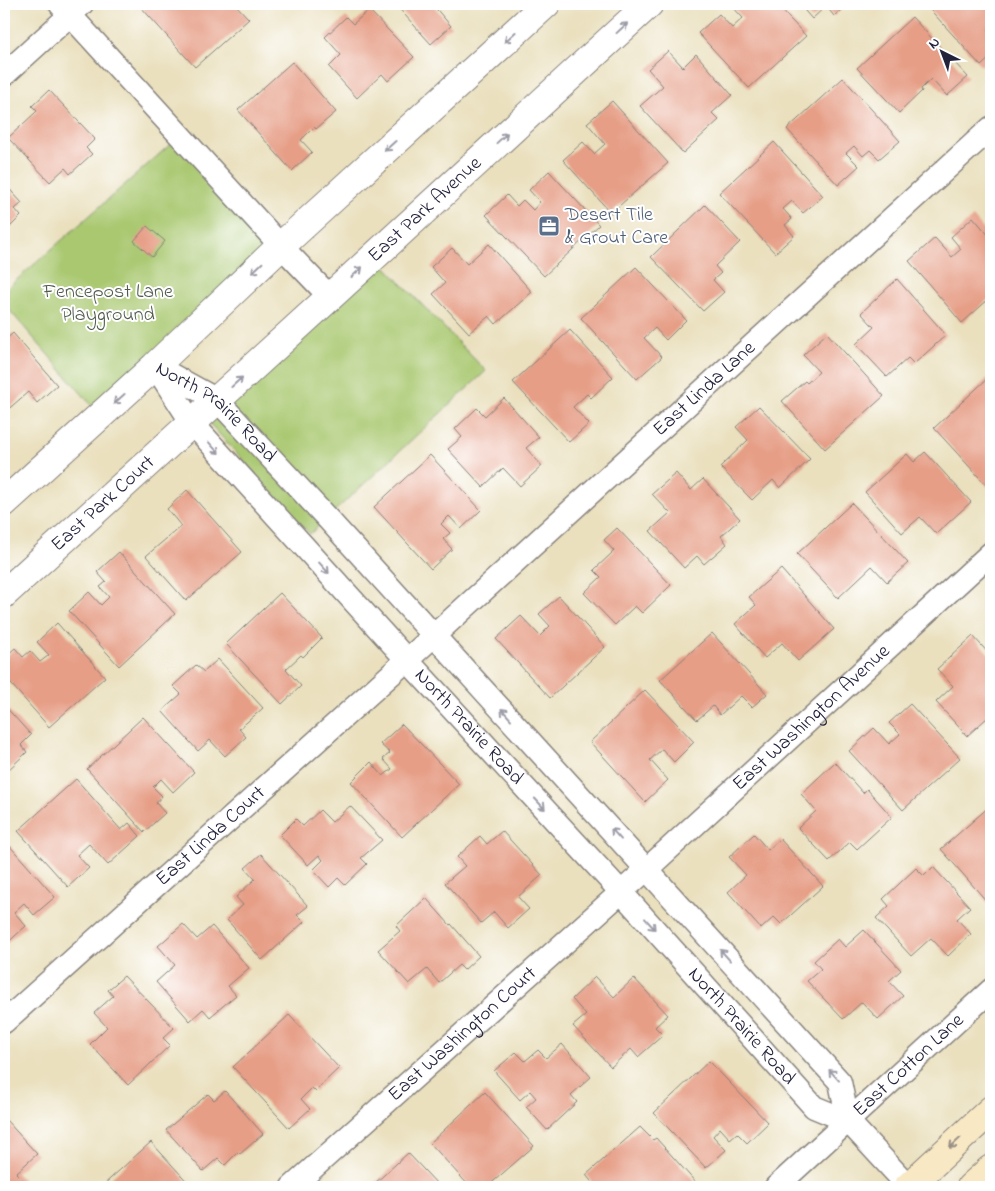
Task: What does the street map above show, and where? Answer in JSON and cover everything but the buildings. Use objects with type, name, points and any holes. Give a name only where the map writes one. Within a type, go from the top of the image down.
[{"type":"main road","points":[[909,1187],[991,1110]]},
{"type":"main road","points":[[971,1187],[991,1169]]},
{"type":"street","points":[[4,503],[546,4]]},
{"type":"street","name":"East Park Avenue","points":[[203,413],[649,4]]},
{"type":"street","points":[[4,75],[71,7],[281,246],[330,297]]},
{"type":"street","name":"East Linda Lane","points":[[412,655],[991,128]]},
{"type":"street","name":"North Prairie Road","points":[[155,366],[203,413],[327,518],[434,635],[634,881],[814,1107],[848,1120],[909,1187]]},
{"type":"street","name":"North Prairie Road","points":[[155,366],[203,413],[412,655],[634,881],[840,1082],[848,1120]]},
{"type":"street","name":"East Park Court","points":[[4,594],[203,413]]},
{"type":"street","name":"East Washington Avenue","points":[[634,881],[991,553]]},
{"type":"street","name":"East Linda Court","points":[[4,1022],[412,655]]},
{"type":"street","name":"East Washington Court","points":[[292,1187],[634,881]]},
{"type":"street","name":"East Cotton Lane","points":[[776,1187],[991,990]]},
{"type":"green space","name":"Fencepost Lane Playground","points":[[181,135],[281,246],[101,416],[4,304],[4,291]]},
{"type":"green space","points":[[377,258],[486,371],[310,534],[201,414]]},
{"type":"place","name":"Desert Tile & Grout Care","points":[[549,226]]}]
